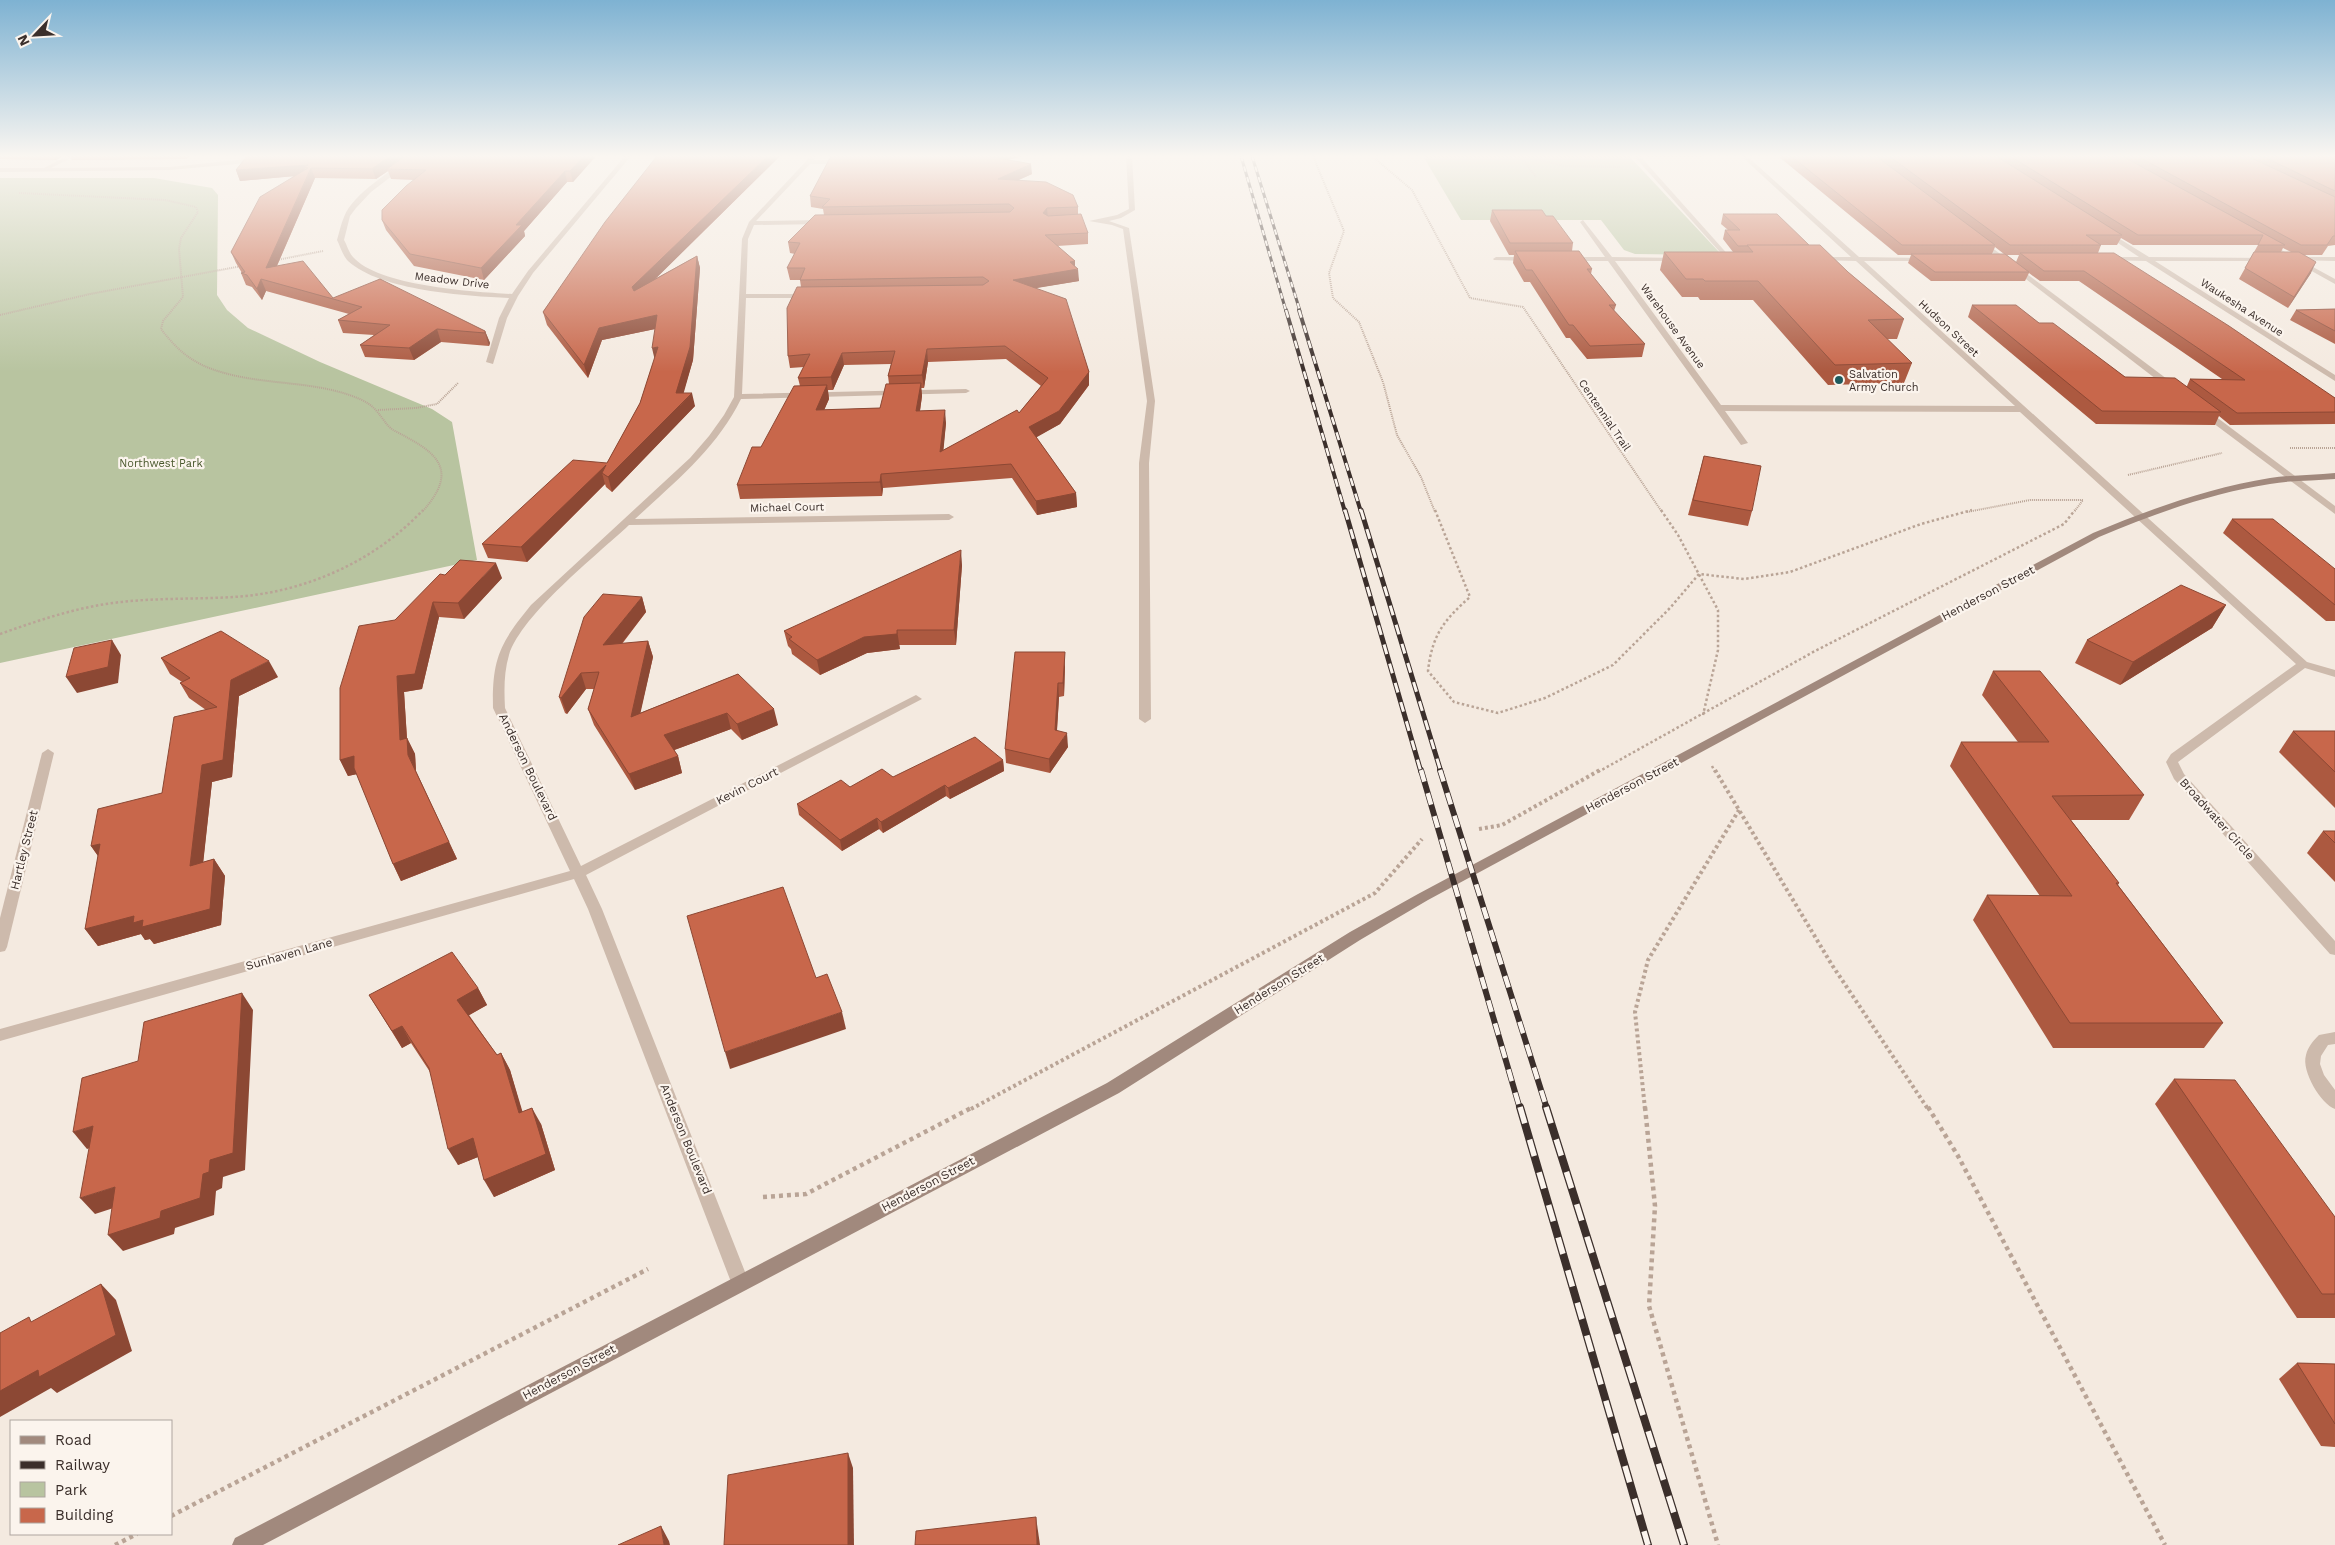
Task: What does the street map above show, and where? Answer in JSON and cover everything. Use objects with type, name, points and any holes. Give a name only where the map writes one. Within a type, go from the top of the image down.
[{"type":"main road","name":"Henderson Street","points":[[242,1545],[740,1282],[1113,1088],[1364,931],[1479,866],[2088,539],[2140,516],[2203,497],[2270,481],[2335,476]]},
{"type":"street","name":"Meadow Drive","points":[[343,228],[342,241],[345,250],[360,266],[392,280],[452,292],[514,296]]},
{"type":"street","points":[[490,362],[503,318],[514,296],[530,272],[567,228]]},
{"type":"street","name":"Anderson Boulevard","points":[[740,1282],[720,1225],[595,909],[499,708],[498,679],[504,653],[518,628],[535,607],[713,439],[728,419],[738,397],[746,239],[749,228]]},
{"type":"street","points":[[1126,228],[1151,401],[1144,463],[1145,719]]},
{"type":"street","name":"Warehouse Avenue","points":[[1587,228],[1744,444]]},
{"type":"street","points":[[1701,228],[1729,259]]},
{"type":"street","name":"Hudson Street","points":[[1823,228],[2140,516]]},
{"type":"street","name":"Waukesha Avenue","points":[[2100,228],[2335,379]]},
{"type":"street","points":[[1973,236],[2176,390]]},
{"type":"street","points":[[2261,241],[2335,282]]},
{"type":"street","points":[[1496,259],[1534,259]]},
{"type":"street","points":[[1562,259],[1690,259]]},
{"type":"street","points":[[1719,259],[1739,259]]},
{"type":"street","points":[[1808,259],[1935,259]]},
{"type":"street","points":[[1993,259],[2013,259]]},
{"type":"street","points":[[2101,259],[2335,260]]},
{"type":"street","points":[[744,296],[821,296]]},
{"type":"street","points":[[738,397],[966,391]]},
{"type":"street","points":[[1718,408],[2020,409]]},
{"type":"street","points":[[2199,408],[2335,511]]},
{"type":"street","points":[[2140,516],[2303,664],[2335,674]]},
{"type":"street","name":"Michael Court","points":[[625,522],[949,517]]},
{"type":"street","name":"Broadwater Circle","points":[[2303,664],[2175,757],[2172,762],[2178,776],[2335,950]]},
{"type":"street","name":"Kevin Court","points":[[579,873],[916,699]]},
{"type":"street","name":"Hartley Street","points":[[0,947],[48,753]]},
{"type":"street","name":"Sunhaven Lane","points":[[0,1035],[579,873]]},
{"type":"street","points":[[2335,1038],[2324,1039],[2316,1046],[2311,1056],[2313,1068],[2320,1083],[2335,1102]]},
{"type":"path","points":[[0,634],[69,611],[112,603],[200,596],[244,596],[276,592],[320,580],[368,555],[426,508],[435,494],[442,473],[440,461],[427,447],[392,429],[378,410],[349,395],[238,376],[215,370],[180,353],[167,340],[161,330],[163,321],[183,297],[178,268],[180,241],[189,228]]},
{"type":"path","points":[[1343,228],[1344,231],[1329,273],[1333,298],[1358,322],[1383,382],[1397,434],[1421,477],[1470,597],[1446,618],[1429,648],[1428,671],[1454,702],[1498,713],[1545,698],[1613,665],[1670,608],[1699,574],[1744,579],[1790,572],[1921,524],[1984,507],[2030,500],[2083,500],[2064,524],[1815,651],[1502,824],[1479,829]]},
{"type":"path","name":"Centennial Trail","points":[[1432,228],[1470,298],[1523,307],[1678,535],[1718,610],[1718,650],[1703,713],[1702,747]]},
{"type":"path","points":[[276,260],[324,251]]},
{"type":"path","points":[[0,315],[91,292],[242,266]]},
{"type":"path","points":[[378,410],[416,408],[437,404],[458,383]]},
{"type":"path","points":[[1702,747],[1832,965],[1905,1071],[1958,1156],[2165,1545]]},
{"type":"path","points":[[1718,1545],[1649,1306],[1655,1206],[1636,1012],[1648,960],[1738,810]]},
{"type":"path","points":[[763,1197],[806,1194],[884,1155],[1375,893],[1422,839]]},
{"type":"path","points":[[172,1515],[648,1269]]},
{"type":"path","points":[[115,1545],[135,1535]]},
{"type":"green space","name":"Northwest Park","points":[[0,228],[218,228],[217,295],[227,310],[248,328],[320,362],[432,409],[452,422],[477,560],[0,663]]},
{"type":"green space","points":[[1607,228],[1697,228],[1720,253],[1717,255],[1635,254],[1624,250]]},
{"type":"building","points":[[244,228],[284,228],[266,268],[303,261],[333,298],[380,279],[485,331],[485,333],[437,329],[409,348],[360,345],[390,325],[338,320],[362,307],[261,279],[257,289],[247,275],[241,273],[245,272],[231,252]]},
{"type":"building","points":[[389,228],[519,228],[481,268],[410,254]]},
{"type":"building","points":[[601,228],[693,228],[632,287],[634,291],[697,256],[690,347],[676,393],[692,393],[608,477],[602,473],[606,465],[521,547],[482,544],[573,460],[607,463],[640,403],[658,347],[652,348],[657,315],[599,328],[584,365],[543,312]]},
{"type":"building","points":[[802,228],[1086,228],[1088,233],[1045,235],[1075,261],[1070,262],[1078,269],[1013,280],[1066,299],[1089,372],[1059,411],[1029,427],[1076,493],[1036,501],[1011,464],[881,474],[880,482],[737,485],[752,447],[761,447],[794,386],[827,385],[816,410],[880,408],[886,384],[921,383],[916,411],[945,410],[940,452],[1017,410],[1019,413],[1048,378],[1005,346],[927,349],[922,375],[888,376],[895,351],[842,353],[831,377],[798,378],[810,354],[788,356],[787,308],[797,287],[983,285],[989,281],[983,277],[800,280],[805,268],[787,268],[800,243],[788,242]]},
{"type":"building","points":[[1502,228],[1562,228],[1573,243],[1510,243]]},
{"type":"building","points":[[1738,228],[1792,228],[1809,245],[1738,246],[1725,230],[1740,230]]},
{"type":"building","points":[[1881,228],[1972,228],[1995,245],[1902,245]]},
{"type":"building","points":[[1987,228],[2111,228],[2122,235],[2086,235],[2101,245],[2010,245]]},
{"type":"building","points":[[2127,228],[2254,228],[2285,245],[2258,245],[2263,235],[2138,235]]},
{"type":"building","points":[[2270,228],[2335,228],[2335,236],[2327,245],[2301,245]]},
{"type":"building","points":[[1747,245],[1820,245],[1848,272],[1904,319],[1868,320],[1912,363],[1835,365],[1758,281],[1686,279],[1664,252],[1753,252]]},
{"type":"building","points":[[1515,251],[1579,251],[1592,269],[1587,269],[1616,305],[1609,305],[1645,344],[1590,346],[1573,325],[1569,325],[1532,270],[1526,270]]},
{"type":"building","points":[[2254,252],[2299,252],[2316,262],[2294,297],[2245,268]]},
{"type":"building","points":[[2020,253],[2114,253],[2229,326],[2335,398],[2335,412],[2237,413],[2190,379],[2245,380],[2084,271],[2044,271]]},
{"type":"building","points":[[1911,254],[2005,254],[2029,272],[1935,272]]},
{"type":"building","points":[[1972,305],[2016,305],[2039,323],[2053,323],[2125,377],[2175,378],[2221,412],[2102,411]]},
{"type":"building","points":[[2335,309],[2335,331],[2296,310]]},
{"type":"building","points":[[1704,456],[1761,466],[1752,511],[1693,500]]},
{"type":"building","points":[[2232,519],[2273,519],[2335,569],[2335,605]]},
{"type":"building","points":[[961,550],[954,630],[897,630],[897,634],[864,637],[817,660],[789,639],[792,637],[784,631]]},
{"type":"building","points":[[460,560],[496,563],[458,603],[433,602],[415,674],[397,676],[400,740],[407,738],[408,755],[449,842],[393,864],[354,768],[354,756],[340,760],[340,688],[359,626],[395,620],[440,574],[445,575]]},
{"type":"building","points":[[2181,585],[2226,605],[2133,662],[2087,640]]},
{"type":"building","points":[[603,594],[642,597],[603,645],[648,641],[631,717],[738,674],[774,709],[737,724],[727,713],[664,735],[678,756],[629,774],[588,709],[599,672],[581,673],[561,698],[559,697],[584,617]]},
{"type":"building","points":[[221,631],[269,661],[231,680],[223,760],[202,765],[190,866],[214,859],[210,909],[142,927],[143,920],[133,923],[134,916],[85,929],[100,844],[91,846],[98,809],[162,793],[174,717],[217,707],[180,683],[190,678],[161,658]]},
{"type":"building","points":[[112,640],[108,667],[66,677],[74,648]]},
{"type":"building","points":[[1015,652],[1065,652],[1063,683],[1058,683],[1055,730],[1067,733],[1049,759],[1005,749]]},
{"type":"building","points":[[1993,671],[2040,671],[2144,795],[2052,796],[2223,1023],[2070,1023],[2039,976],[1987,895],[2072,896],[1961,742],[2049,742]]},
{"type":"building","points":[[2293,731],[2335,731],[2335,772]]},
{"type":"building","points":[[975,737],[1003,760],[948,788],[945,785],[881,822],[877,818],[840,840],[797,804],[841,780],[850,787],[882,769],[893,777]]},
{"type":"building","points":[[2323,831],[2335,831],[2335,843]]},
{"type":"building","points":[[783,887],[816,978],[827,974],[842,1012],[725,1052],[687,916]]},
{"type":"building","points":[[452,952],[478,988],[457,1000],[497,1055],[501,1053],[519,1113],[532,1108],[546,1154],[484,1180],[473,1138],[448,1149],[429,1068],[402,1026],[392,1031],[369,995]]},
{"type":"building","points":[[242,993],[233,1153],[210,1160],[209,1172],[203,1174],[200,1198],[161,1211],[160,1218],[108,1235],[115,1187],[80,1198],[93,1126],[73,1132],[82,1078],[138,1061],[144,1022]]},
{"type":"building","points":[[2174,1079],[2235,1080],[2335,1217],[2335,1294],[2322,1294]]},
{"type":"building","points":[[101,1284],[116,1335],[39,1377],[38,1370],[0,1391],[0,1333],[29,1317],[31,1322]]},
{"type":"building","points":[[2297,1363],[2335,1364],[2335,1424]]},
{"type":"building","points":[[848,1453],[848,1545],[724,1545],[728,1475]]},
{"type":"building","points":[[1036,1517],[1037,1545],[915,1545],[916,1531]]},
{"type":"building","points":[[661,1526],[664,1545],[618,1545]]},
{"type":"railway","points":[[1262,228],[1286,311]]},
{"type":"railway","points":[[1274,228],[1300,311]]},
{"type":"railway","points":[[1286,310],[1345,512]]},
{"type":"railway","points":[[1299,310],[1361,512]]},
{"type":"railway","points":[[1345,510],[1421,772]]},
{"type":"railway","points":[[1361,510],[1441,772]]},
{"type":"railway","points":[[1421,770],[1520,1109]]},
{"type":"railway","points":[[1440,770],[1547,1109]]},
{"type":"railway","points":[[1520,1107],[1648,1545]]},
{"type":"railway","points":[[1546,1107],[1684,1545]]},
{"type":"place","name":"Salvation Army Church","points":[[1839,380]]}]
